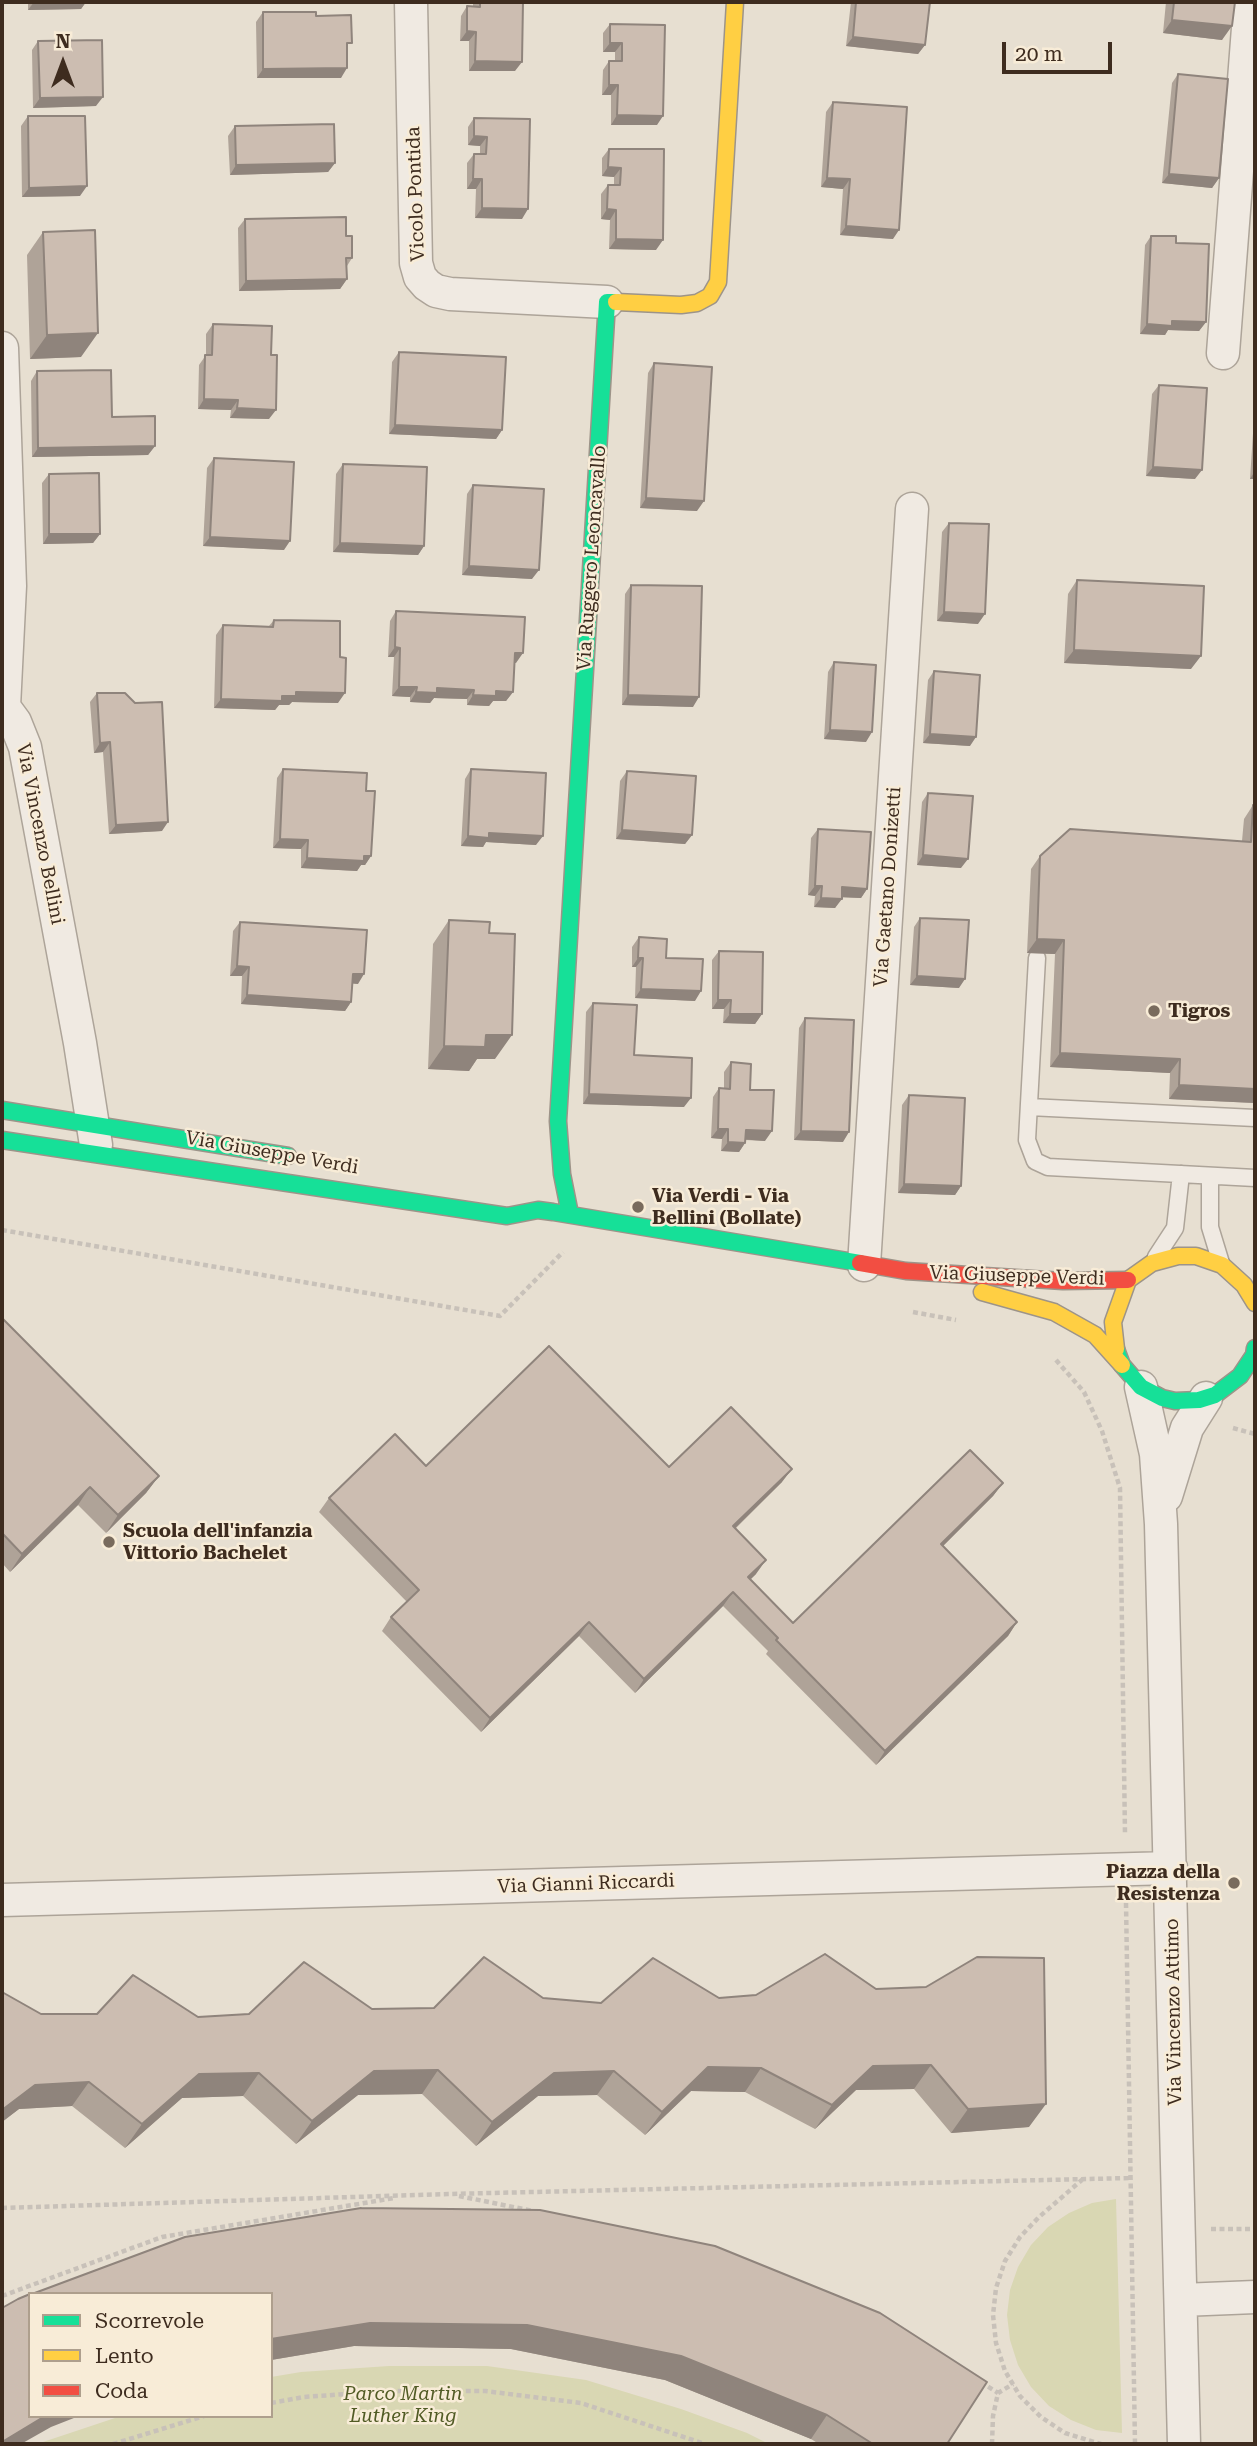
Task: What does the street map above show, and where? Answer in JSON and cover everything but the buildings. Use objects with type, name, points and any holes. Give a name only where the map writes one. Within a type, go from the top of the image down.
[{"type":"street","name":"Vicolo Pontida","points":[[411,2],[416,263],[420,277],[436,291],[450,294],[607,302]]},
{"type":"street","points":[[607,302],[681,305],[696,303],[710,296],[718,282],[735,2]]},
{"type":"street","points":[[1223,353],[1250,2]]},
{"type":"street","name":"Via Ruggero Leoncavallo","points":[[570,1214],[562,1174],[558,1121],[607,302]]},
{"type":"street","name":"Via Vincenzo Bellini","points":[[2,348],[10,586],[3,706],[15,722],[24,747],[80,1043],[95,1139]]},
{"type":"street","name":"Via Gaetano Donizetti","points":[[864,1265],[912,509]]},
{"type":"street","name":"Via Giuseppe Verdi","points":[[2,1110],[95,1139],[507,1216],[538,1210],[570,1214],[906,1271],[1063,1281],[1128,1280]]},
{"type":"street","name":"Via Giuseppe Verdi","points":[[2,1140],[95,1139],[304,1158]]},
{"type":"street","name":"Via Giuseppe Verdi","points":[[519,1199],[538,1210]]},
{"type":"street","points":[[1255,1303],[1244,1285],[1222,1265],[1196,1256],[1178,1256],[1152,1264],[1128,1280],[1113,1322],[1114,1342],[1132,1376],[1162,1398],[1175,1401],[1215,1395],[1252,1363],[1255,1348]]},
{"type":"street","name":"Via Giuseppe Verdi","points":[[906,1271],[1054,1312],[1095,1335],[1132,1376]]},
{"type":"street","name":"Via Vincenzo Attimo","points":[[1132,1376],[1156,1454],[1160,1514],[1184,2444]]},
{"type":"street","name":"Via Vincenzo Attimo","points":[[1160,1514],[1186,1428],[1206,1398]]},
{"type":"street","name":"Via Gianni Riccardi","points":[[2,1900],[1171,1868]]},
{"type":"street","points":[[1182,2300],[1255,2297]]},
{"type":"lane","points":[[1037,958],[1027,1140],[1035,1161],[1048,1167],[1255,1178]]},
{"type":"lane","points":[[1029,1107],[1255,1118]]},
{"type":"lane","points":[[1152,1264],[1175,1228],[1181,1174]]},
{"type":"lane","points":[[1210,1176],[1210,1227],[1222,1265]]},
{"type":"path","points":[[2,1230],[500,1316],[561,1252],[575,1254]]},
{"type":"path","points":[[905,1311],[960,1320]]},
{"type":"path","points":[[1049,1354],[1084,1392],[1102,1431],[1120,1488],[1135,2444]]},
{"type":"path","points":[[2,2208],[448,2194],[1131,2178]]},
{"type":"path","points":[[1083,2179],[1039,2217],[1020,2238],[1005,2261],[996,2288],[993,2315],[996,2343],[1005,2371],[1020,2396],[1041,2417],[1065,2433],[1101,2444]]},
{"type":"path","points":[[448,2194],[543,2213]]},
{"type":"path","points":[[2,2296],[162,2237],[412,2195]]},
{"type":"path","points":[[1180,2228],[1255,2229]]},
{"type":"path","points":[[976,2379],[998,2393]]},
{"type":"path","points":[[992,2444],[993,2416],[998,2393],[1013,2383]]},
{"type":"path","points":[[273,2403],[303,2397],[389,2391],[485,2391],[581,2403],[705,2444]]},
{"type":"path","points":[[113,2444],[198,2418]]},
{"type":"green space","points":[[1116,2199],[1122,2433],[1096,2430],[1071,2420],[1049,2406],[1031,2387],[1018,2365],[1010,2340],[1007,2315],[1010,2290],[1018,2267],[1031,2245],[1048,2227],[1069,2213],[1092,2203]]},
{"type":"green space","name":"Parco Martin Luther King","points":[[389,2366],[487,2366],[586,2380],[681,2409],[769,2444],[37,2444],[115,2418],[273,2418],[273,2377]]},
{"type":"traffic: fast","points":[[570,1214],[562,1174],[558,1121],[607,302],[616,302]]},
{"type":"traffic: fast","points":[[2,1110],[288,1156]]},
{"type":"traffic: fast","points":[[2,1140],[507,1216],[538,1210],[553,1212],[860,1263]]},
{"type":"traffic: fast","points":[[1116,1349],[1122,1365],[1141,1387],[1162,1398],[1175,1401],[1199,1400],[1215,1395],[1240,1376],[1254,1355],[1255,1348]]},
{"type":"traffic: slow","points":[[616,302],[681,305],[697,303],[710,296],[718,282],[735,2]]},
{"type":"traffic: slow","points":[[1116,1349],[1113,1322],[1128,1280],[1152,1263],[1178,1256],[1196,1256],[1222,1265],[1244,1285],[1255,1303]]},
{"type":"traffic: slow","points":[[982,1292],[1054,1312],[1095,1335],[1122,1365]]},
{"type":"traffic: jam","points":[[860,1263],[906,1271],[1063,1281],[1128,1280]]},
{"type":"place","name":"Tigros","points":[[1154,1011]]},
{"type":"place","name":"Via Verdi - Via Bellini (Bollate)","points":[[638,1207]]},
{"type":"place","name":"Scuola dell'infanzia Vittorio Bachelet","points":[[109,1542]]},
{"type":"place","name":"Piazza della Resistenza","points":[[1234,1883]]}]
